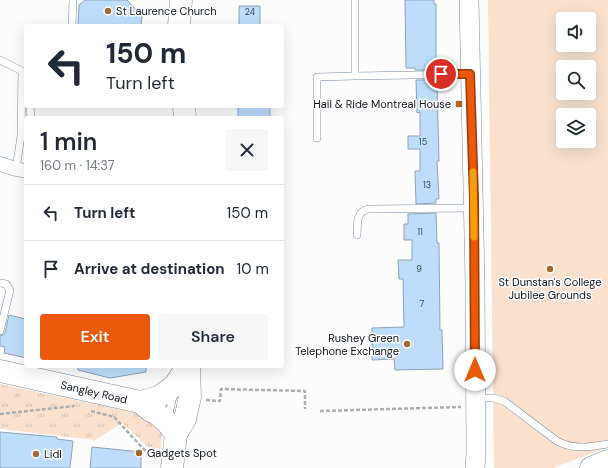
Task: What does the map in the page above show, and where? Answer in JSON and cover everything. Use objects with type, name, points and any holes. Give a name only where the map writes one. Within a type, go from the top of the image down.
[{"type":"highway","points":[[179,24],[181,0]]},
{"type":"highway","points":[[140,402],[159,397],[175,385],[187,368]]},
{"type":"highway","points":[[172,468],[176,434],[185,419],[189,404],[188,368]]},
{"type":"highway","name":"Sangley Road","points":[[0,371],[140,402],[166,421],[176,434]]},
{"type":"highway","points":[[590,468],[608,461]]},
{"type":"street","points":[[469,0],[475,283],[475,468]]},
{"type":"street","points":[[0,164],[21,170]]},
{"type":"lane","points":[[72,24],[73,0]]},
{"type":"lane","points":[[355,0],[355,76]]},
{"type":"lane","points":[[0,60],[22,71],[21,170]]},
{"type":"lane","points":[[317,138],[317,78],[470,74]]},
{"type":"lane","points":[[357,235],[358,215],[368,209],[474,208]]},
{"type":"lane","points":[[0,283],[6,284],[10,290],[0,331]]},
{"type":"lane","points":[[175,385],[169,414],[176,434]]},
{"type":"lane","points":[[475,403],[493,398],[504,401],[564,445],[574,447],[608,444]]},
{"type":"path","points":[[199,400],[220,401],[221,389],[305,391],[305,409]]},
{"type":"path","points":[[320,411],[475,403]]},
{"type":"path","points":[[0,414],[79,406]]},
{"type":"path","points":[[91,411],[114,417],[150,456]]},
{"type":"green space","name":"St Dunstan's College Jubilee Grounds","points":[[488,0],[608,0],[608,447],[553,468],[494,468]]},
{"type":"green space","points":[[0,384],[150,416],[162,431],[161,449],[148,447],[122,423],[95,440],[0,429]]},
{"type":"building","name":"St Laurence Church","points":[[85,0],[127,0],[142,16],[141,24],[78,24],[79,5]]},
{"type":"building","points":[[405,0],[434,0],[434,4],[436,4],[436,70],[415,70],[415,68],[406,68]]},
{"type":"building","points":[[239,6],[260,6],[260,24],[239,24]]},
{"type":"building","points":[[416,80],[436,80],[437,83],[439,161],[437,161],[439,199],[436,199],[436,203],[416,204],[415,171],[420,171],[420,149],[408,149],[408,136],[420,136],[420,112],[417,113]]},
{"type":"building","points":[[238,108],[270,108],[270,116],[238,116]]},
{"type":"building","points":[[436,213],[437,243],[439,243],[440,330],[442,330],[443,369],[395,370],[394,359],[372,360],[372,328],[404,327],[403,279],[399,279],[398,260],[412,260],[412,240],[404,240],[404,224],[408,224],[408,214]]},
{"type":"building","points":[[9,315],[24,319],[24,358],[4,353],[5,347],[0,346],[0,336],[5,333]]},
{"type":"building","points":[[78,368],[146,368],[146,372],[110,378],[78,370]]},
{"type":"building","name":"Lidl","points":[[0,432],[57,437],[57,439],[73,441],[70,468],[0,468]]},
{"type":"building","points":[[92,447],[141,452],[141,468],[90,468]]},
{"type":"slow traffic","points":[[473,172],[474,237]]},
{"type":"place","name":"St Laurence Church","points":[[108,11]]},
{"type":"place","name":"Hail & Ride Montreal House","points":[[459,104]]},
{"type":"place","name":"St Dunstan's College Jubilee Grounds","points":[[550,269]]},
{"type":"place","name":"Rushey Green Telephone Exchange","points":[[407,344]]},
{"type":"place","name":"Gadgets Spot","points":[[139,453]]},
{"type":"place","name":"Lidl","points":[[36,454]]},
{"type":"route","points":[[441,74],[470,74],[474,199],[475,370]]}]
